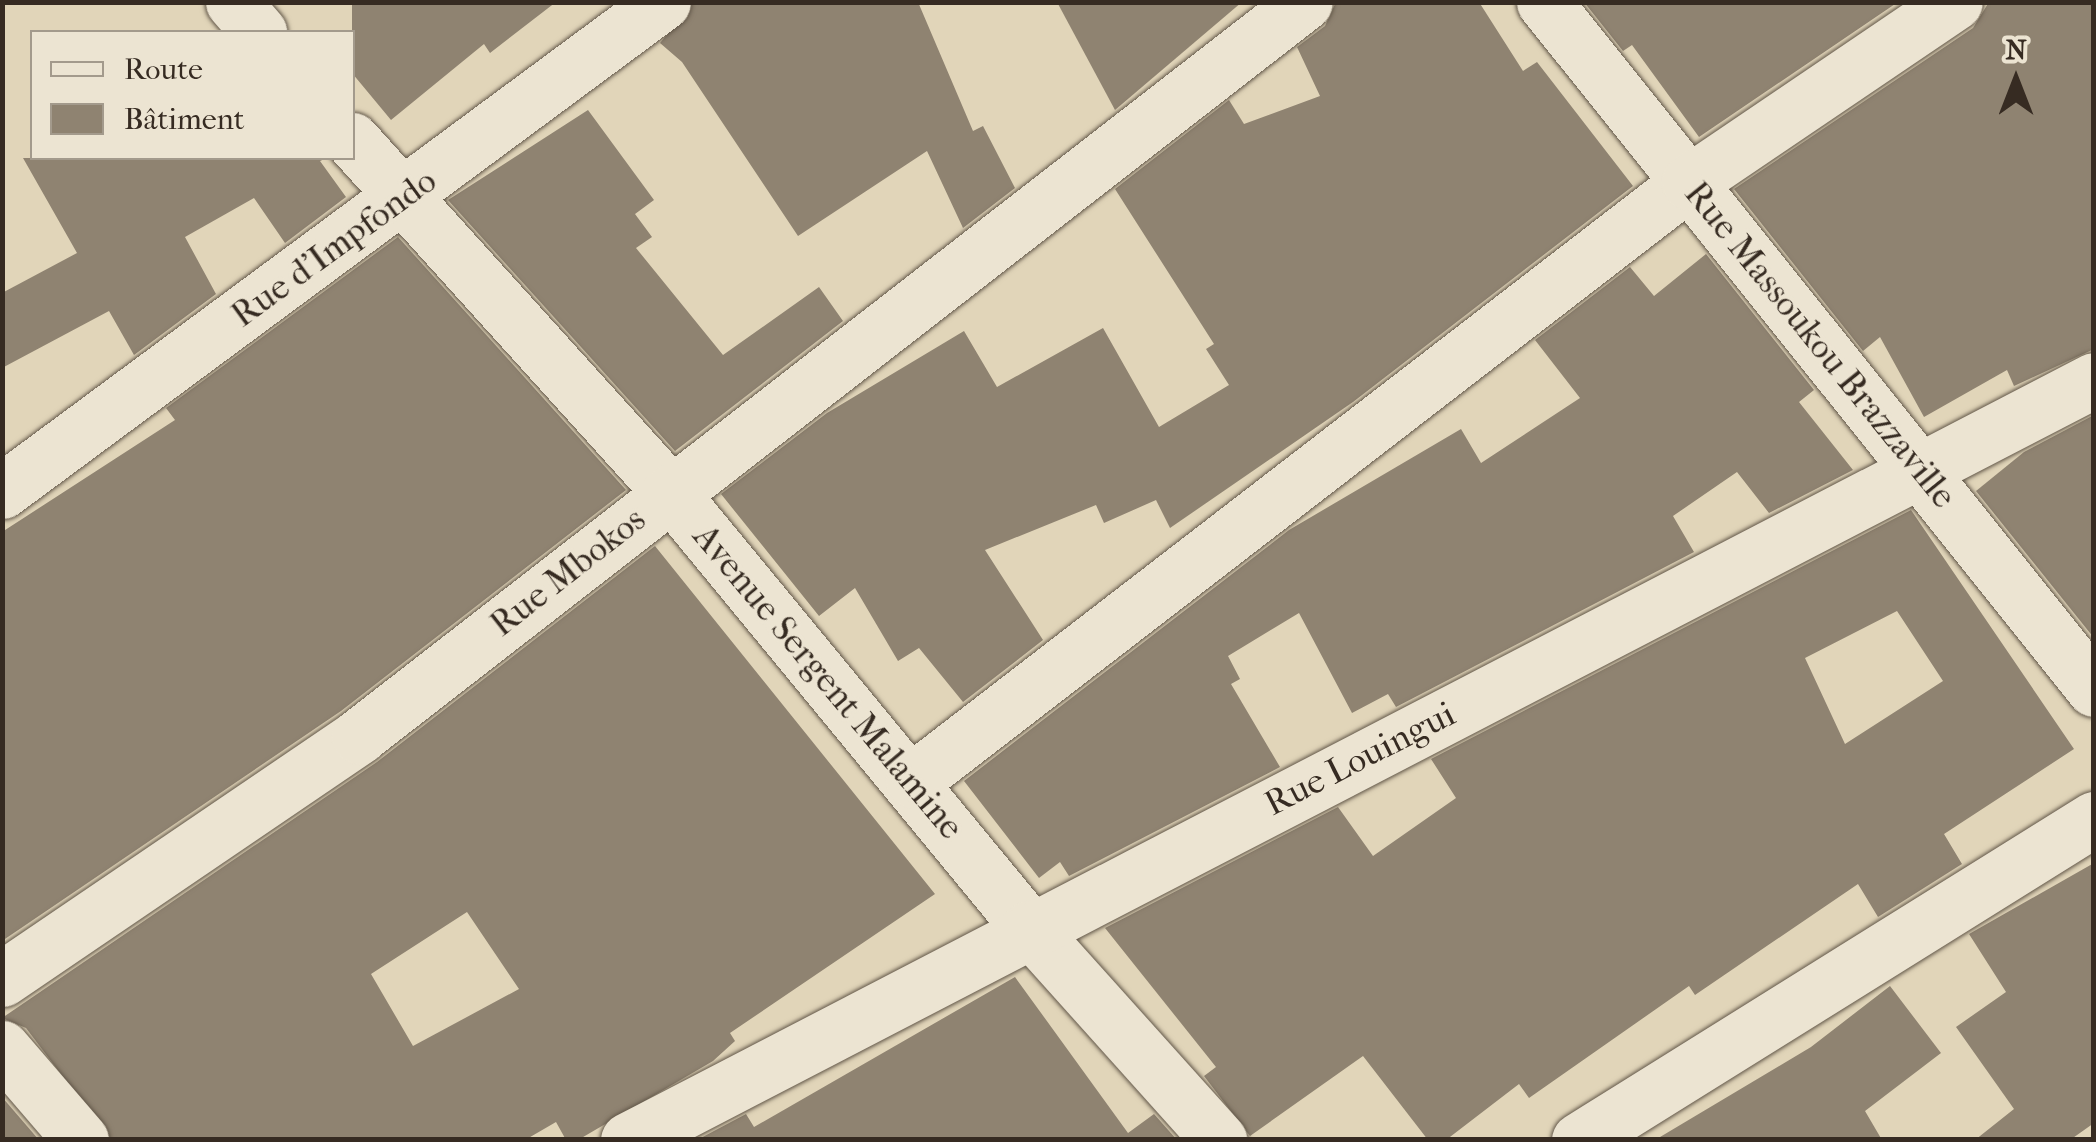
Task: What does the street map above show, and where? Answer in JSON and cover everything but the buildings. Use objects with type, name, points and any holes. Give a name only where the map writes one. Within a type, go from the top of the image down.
[{"type":"street","points":[[233,2],[257,30]]},
{"type":"street","name":"Rue d'Impfondo","points":[[2,492],[663,2]]},
{"type":"street","name":"Rue Mbokos","points":[[2,979],[358,736],[1304,2]]},
{"type":"street","name":"Rue Massoukou Brazzaville","points":[[1544,2],[1923,471],[2094,690]]},
{"type":"street","points":[[912,780],[1689,182],[1955,2]]},
{"type":"street","name":"Avenue Sergent Malamine","points":[[355,143],[670,492],[912,780],[1028,928],[1219,1140]]},
{"type":"street","name":"Rue Louingui","points":[[628,1140],[1028,928],[2094,380]]},
{"type":"street","points":[[1579,1140],[2094,819]]},
{"type":"street","points":[[2,1048],[80,1140]]}]
